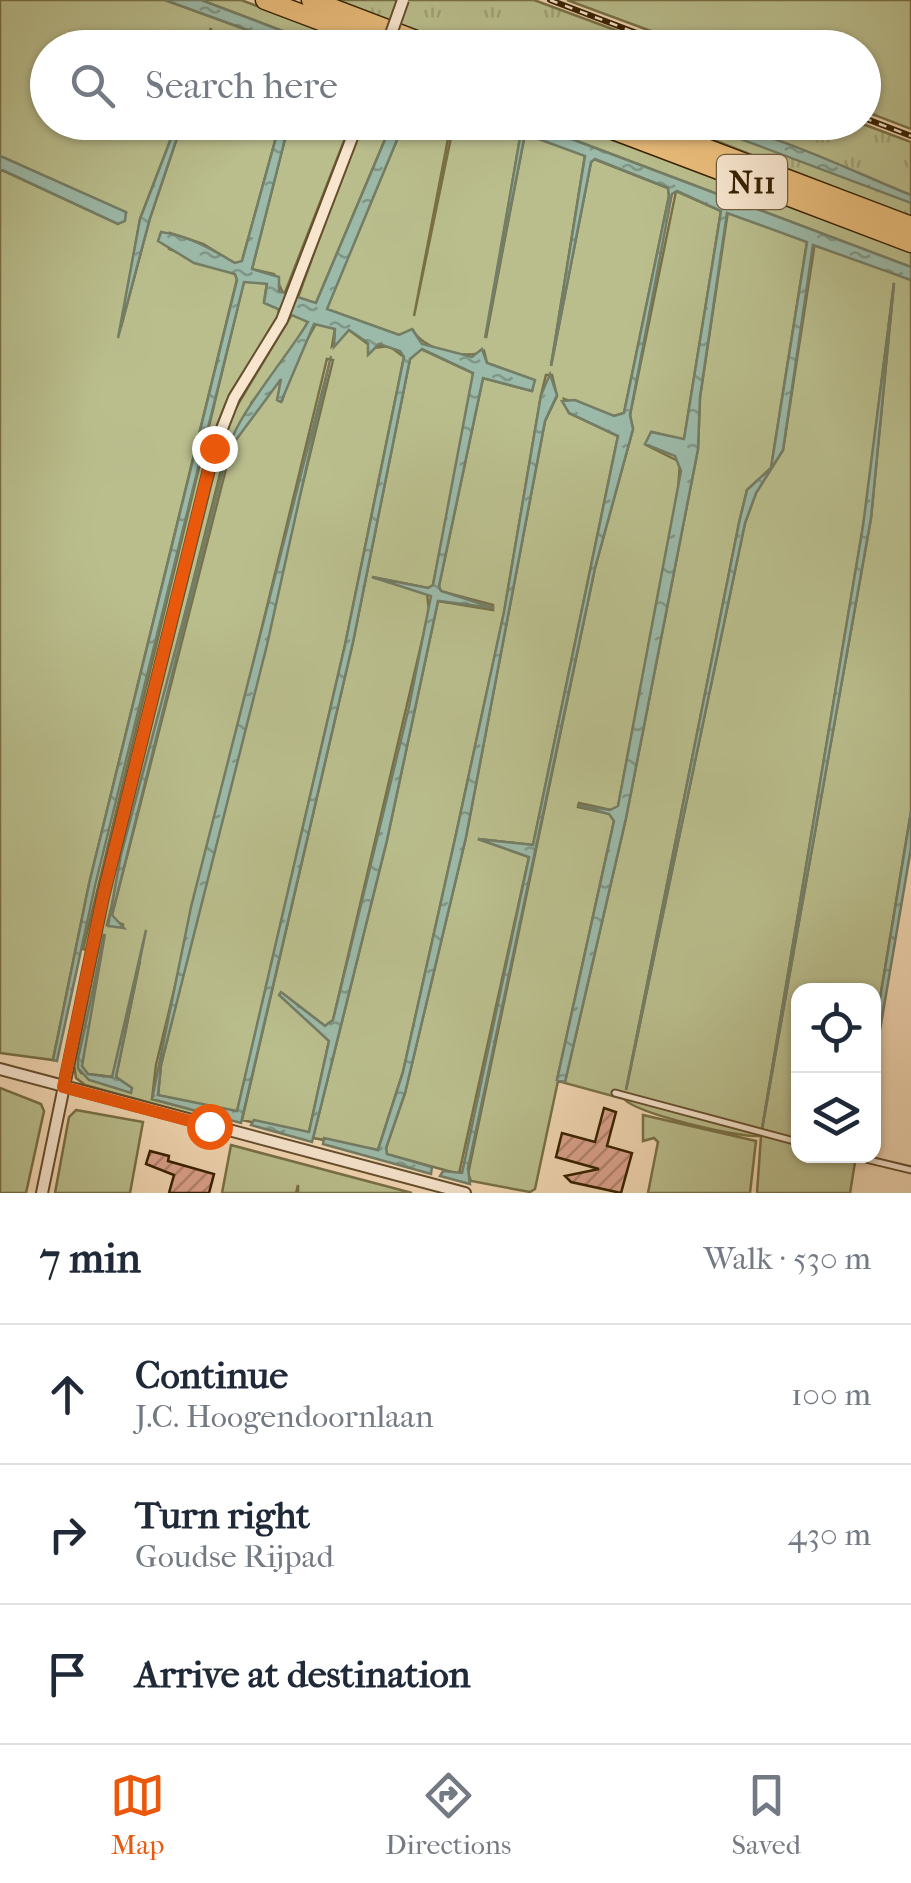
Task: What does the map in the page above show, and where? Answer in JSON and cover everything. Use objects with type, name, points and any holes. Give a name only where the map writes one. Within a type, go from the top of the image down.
[{"type":"highway","points":[[265,0],[342,30]]},
{"type":"highway","points":[[310,0],[389,30]]},
{"type":"highway","name":"N11","points":[[639,140],[911,243]]},
{"type":"highway","name":"N11","points":[[684,140],[911,226]]},
{"type":"street","points":[[394,30],[403,0]]},
{"type":"street","points":[[42,1193],[103,897],[214,448],[229,408],[282,320],[351,140]]},
{"type":"street","points":[[0,1070],[464,1193]]},
{"type":"lane","points":[[615,1092],[791,1140]]},
{"type":"lane","points":[[881,1163],[911,1170]]},
{"type":"green space","points":[[0,0],[165,0],[247,30],[30,30],[30,140],[170,140],[140,219],[121,327],[150,218],[176,140],[275,140],[242,261],[236,264],[203,244],[170,233],[169,249],[235,274],[237,279],[89,884],[53,1060],[0,1053],[0,169],[118,224],[126,213],[0,156]]},
{"type":"green space","points":[[201,0],[241,0],[321,30],[280,30]]},
{"type":"green space","points":[[334,0],[534,0],[615,30],[413,30]]},
{"type":"green space","points":[[567,0],[911,0],[911,129],[881,118],[881,30],[648,30]]},
{"type":"green space","points":[[881,131],[911,142],[911,217],[714,140],[881,140]]},
{"type":"green space","points":[[285,140],[344,140],[284,295],[274,274],[252,269]]},
{"type":"green space","points":[[355,140],[385,140],[316,303],[297,300]]},
{"type":"green space","points":[[397,140],[448,140],[414,316],[450,140],[520,140],[486,338],[524,140],[544,140],[585,155],[551,366],[591,162],[594,159],[668,188],[624,413],[614,416],[564,399],[569,413],[618,436],[533,845],[478,839],[529,857],[459,1174],[386,1154],[386,1148],[405,1093],[466,837],[545,421],[557,396],[552,375],[546,375],[504,613],[403,1072],[378,1150],[313,1138],[387,840],[438,601],[493,610],[493,605],[440,591],[439,586],[483,378],[532,391],[534,380],[487,363],[484,351],[467,355],[445,351],[425,343],[413,330],[399,335],[326,309]]},
{"type":"green space","points":[[574,140],[613,140],[911,251],[911,267]]},
{"type":"green space","points":[[676,191],[721,211],[684,440],[652,432],[646,445],[680,462],[678,491],[618,807],[611,810],[579,803],[578,807],[610,814],[614,821],[557,1080],[565,1082],[626,818],[698,449],[700,397],[728,211],[807,242],[771,468],[747,490],[739,523],[626,1090],[745,523],[756,493],[783,450],[815,242],[911,280],[911,812],[881,993],[881,983],[791,983],[791,1163],[855,1163],[850,1193],[757,1193],[761,1136],[690,1124],[624,1099],[558,1081],[535,1189],[530,1192],[471,1181],[468,1174],[595,568],[633,429],[630,415]],"holes":[[[894,283],[871,518],[762,1129],[865,515]]]},
{"type":"green space","points":[[244,281],[267,283],[264,302],[279,308],[278,318],[226,403],[214,433],[87,950],[83,949]]},
{"type":"green space","points":[[292,314],[308,322],[279,371],[252,402],[261,404],[281,378],[278,400],[282,401],[294,363],[317,322],[335,329],[332,346],[349,330],[373,348],[389,346],[404,357],[345,645],[237,1112],[232,1114],[158,1095],[161,1065],[333,360],[327,359],[156,1065],[152,1099],[195,1110],[194,1115],[85,1085],[76,1078],[73,1058],[117,853],[216,457],[224,451],[220,444],[228,421]],"holes":[[[228,461],[112,915],[112,920],[124,925],[107,925],[223,462]],[[104,934],[81,1066],[88,1074],[113,1077],[140,961],[116,1077],[132,1088],[81,1073],[78,1068]]]},
{"type":"green space","points":[[421,349],[473,373],[473,388],[433,585],[428,588],[372,577],[427,593],[429,611],[333,1020],[325,1026],[282,993],[329,1041],[309,1132],[304,1133],[242,1120],[353,642],[410,359]]},
{"type":"green space","points":[[0,1088],[41,1104],[44,1111],[26,1193],[0,1193]]},
{"type":"green space","points":[[76,1110],[143,1122],[130,1193],[55,1193],[69,1117]]},
{"type":"green space","points":[[643,1115],[756,1141],[750,1193],[648,1193],[658,1142],[654,1138],[643,1141]]},
{"type":"green space","points":[[231,1145],[412,1193],[298,1193],[298,1185],[296,1193],[222,1193]]},
{"type":"water","points":[[165,0],[201,0],[280,30],[247,30]]},
{"type":"water","points":[[170,140],[176,140],[150,218],[118,338],[140,219]]},
{"type":"water","points":[[275,140],[285,140],[252,269],[279,277],[279,291],[316,303],[385,140],[397,140],[327,309],[399,335],[412,329],[422,344],[472,357],[482,349],[487,363],[535,380],[532,391],[483,378],[439,586],[441,591],[494,608],[438,601],[387,840],[312,1142],[251,1125],[254,1120],[309,1132],[329,1041],[279,995],[281,992],[325,1026],[333,1020],[409,707],[431,596],[372,577],[428,588],[433,585],[473,373],[422,349],[410,359],[353,642],[241,1123],[152,1099],[191,907],[331,356],[267,645],[161,1065],[158,1095],[237,1111],[345,645],[404,357],[400,351],[379,344],[368,355],[368,343],[349,330],[334,347],[335,329],[314,324],[281,402],[277,400],[281,379],[230,448],[250,405],[308,322],[264,303],[267,284],[244,282],[95,886],[57,1061],[53,1060],[89,884],[237,280],[235,274],[194,263],[158,241],[161,232],[172,234],[235,263],[242,261]]},
{"type":"water","points":[[520,140],[524,140],[485,338]]},
{"type":"water","points":[[541,140],[574,140],[911,267],[911,280],[813,245],[783,450],[756,493],[745,523],[626,1090],[739,523],[747,490],[771,468],[807,242],[727,213],[700,397],[698,449],[626,818],[565,1082],[557,1080],[614,821],[609,814],[577,805],[610,810],[618,806],[681,471],[675,456],[645,444],[651,432],[684,439],[721,211],[677,191],[672,194],[630,415],[633,429],[595,568],[468,1168],[470,1184],[440,1176],[443,1171],[462,1173],[529,857],[478,839],[533,845],[618,436],[569,413],[562,401],[575,400],[614,416],[624,413],[669,196],[668,188],[595,159],[591,162],[551,366],[585,156]]},
{"type":"water","points":[[743,140],[776,140],[805,150],[911,195],[911,203]]},
{"type":"water","points":[[0,156],[126,212],[125,221],[118,224],[0,169]]},
{"type":"water","points":[[894,283],[871,518],[762,1129],[863,526]]},
{"type":"water","points":[[550,374],[557,395],[545,421],[466,837],[405,1093],[386,1148],[387,1154],[432,1167],[431,1174],[323,1144],[324,1138],[378,1150],[403,1072],[504,612],[541,395]]},
{"type":"water","points":[[226,459],[112,915],[124,928],[108,926],[121,855]]},
{"type":"water","points":[[911,812],[911,848],[881,1024],[881,993]]},
{"type":"water","points":[[146,930],[116,1077],[132,1088],[131,1093],[89,1080],[78,1068],[78,1059],[105,934],[82,1066],[88,1074],[112,1077]]},
{"type":"building","points":[[604,1108],[616,1112],[607,1146],[632,1153],[621,1193],[571,1182],[565,1176],[599,1169],[556,1157],[562,1133],[595,1142]]},
{"type":"building","points":[[150,1151],[169,1156],[168,1161],[214,1174],[209,1193],[169,1193],[174,1175],[146,1164]]},
{"type":"railway","points":[[550,0],[629,30]]},
{"type":"railway","points":[[881,125],[911,136]]},
{"type":"route","points":[[209,1126],[63,1087],[103,897],[214,448]]}]
